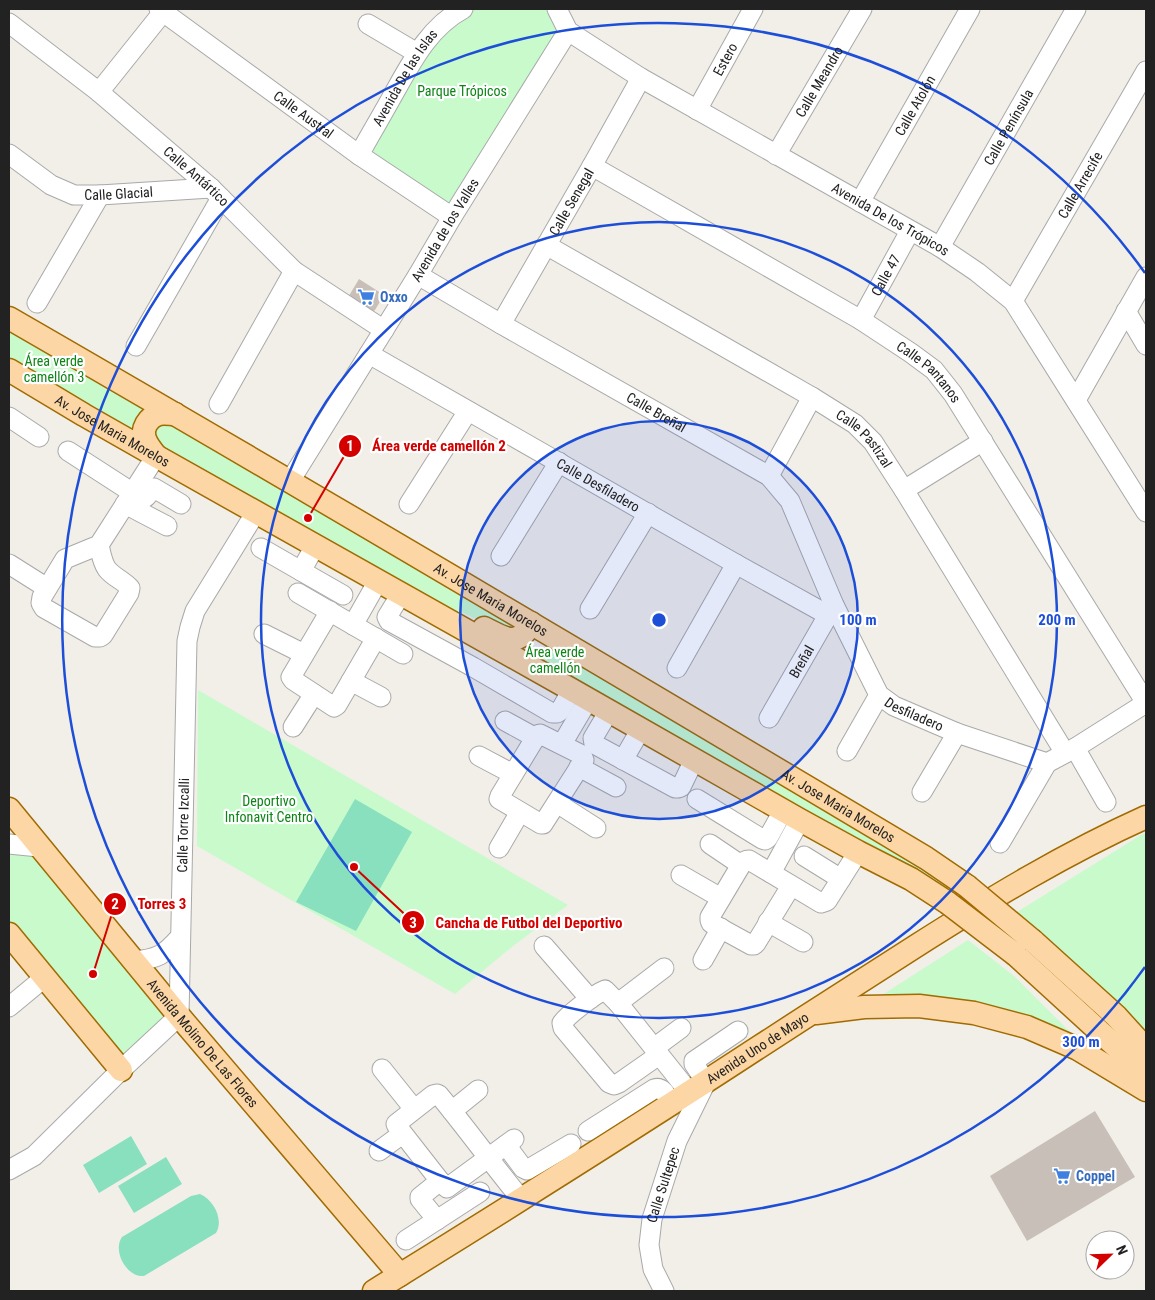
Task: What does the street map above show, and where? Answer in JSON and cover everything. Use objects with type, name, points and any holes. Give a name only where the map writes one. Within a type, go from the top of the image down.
[{"type":"main road","name":"Av. Jose Maria Morelos","points":[[9,318],[290,481],[918,853],[967,886],[1033,941],[1116,1016],[1146,1049]]},
{"type":"main road","name":"Av. Jose Maria Morelos","points":[[11,377],[84,415],[792,815],[911,879],[948,903],[1016,955],[1135,1064],[1146,1078]]},
{"type":"main road","points":[[156,456],[145,440],[143,431],[146,424],[151,418],[159,414],[175,414]]},
{"type":"main road","points":[[427,609],[460,615],[507,640],[518,638],[526,633],[531,623]]},
{"type":"main road","name":"Avenida Molino De Las Flores","points":[[9,809],[179,1016],[400,1275]]},
{"type":"main road","name":"Avenida Uno de Mayo","points":[[374,1291],[947,927],[1019,883],[1117,830],[1146,817]]},
{"type":"main road","points":[[9,934],[121,1070]]},
{"type":"main road","points":[[810,1014],[864,1007],[919,1006],[974,1012],[1027,1027],[1078,1049],[1146,1090]]},
{"type":"street","name":"Avenida De las Islas","points":[[359,155],[417,53],[434,32],[453,14],[463,9]]},
{"type":"street","name":"Avenida De los Trópicos","points":[[557,9],[568,30],[641,78],[940,247],[977,272],[1014,301],[1146,512]]},
{"type":"street","name":"Estero","points":[[698,110],[753,9]]},
{"type":"street","name":"Calle Meandro","points":[[776,155],[862,9]]},
{"type":"street","name":"Calle Atolón","points":[[860,202],[970,9]]},
{"type":"street","name":"Calle Península","points":[[940,247],[1076,9]]},
{"type":"street","points":[[99,92],[161,11]]},
{"type":"street","name":"Calle Austral","points":[[161,11],[359,155],[452,217]]},
{"type":"street","name":"Calle Antártico","points":[[9,23],[99,92],[216,193],[294,271],[384,330]]},
{"type":"street","points":[[368,24],[417,53]]},
{"type":"street","name":"Avenida de los Valles","points":[[290,481],[568,30]]},
{"type":"street","name":"Calle Arrecife","points":[[1014,301],[1146,71]]},
{"type":"street","name":"Calle Senegal","points":[[501,324],[641,78]]},
{"type":"street","name":"Calle Glacial","points":[[9,154],[51,185],[74,195],[216,193]]},
{"type":"street","name":"Calle Pantanos","points":[[592,166],[861,320],[911,352],[934,370],[953,394],[983,441],[1146,703]]},
{"type":"street","points":[[136,346],[216,193]]},
{"type":"street","points":[[37,303],[100,195]]},
{"type":"street","name":"Calle 47","points":[[861,320],[910,231]]},
{"type":"street","name":"Calle Pastizal","points":[[546,244],[856,424],[873,442],[1070,751],[1106,802]]},
{"type":"street","points":[[219,404],[294,271]]},
{"type":"street","name":"Calle Breñal","points":[[418,275],[769,476],[790,501],[831,610]]},
{"type":"street","points":[[1076,400],[1146,277]]},
{"type":"street","points":[[1126,311],[1146,344]]},
{"type":"street","name":"Calle Desfiladero","points":[[369,354],[736,564],[831,610]]},
{"type":"street","points":[[769,476],[812,397]]},
{"type":"street","points":[[410,504],[468,411]]},
{"type":"street","points":[[9,417],[39,437]]},
{"type":"street","points":[[904,490],[983,441]]},
{"type":"street","points":[[68,451],[167,526]]},
{"type":"street","points":[[99,545],[103,561],[108,570],[130,588],[129,593],[104,635],[95,637],[44,608],[40,603],[42,597],[65,558],[99,545],[156,456]]},
{"type":"street","points":[[501,556],[558,462]]},
{"type":"street","points":[[129,498],[146,497],[154,488],[182,504]]},
{"type":"street","name":"Calle Torre Izcalli","points":[[179,1016],[187,641],[195,611],[256,512]]},
{"type":"street","points":[[590,609],[648,513]]},
{"type":"street","points":[[301,571],[315,546]]},
{"type":"street","points":[[261,548],[343,595]]},
{"type":"street","points":[[9,564],[48,588]]},
{"type":"street","points":[[677,668],[736,564]]},
{"type":"street","points":[[353,625],[378,581]]},
{"type":"street","points":[[298,593],[403,654]]},
{"type":"street","points":[[401,594],[387,617],[388,622],[552,712],[557,713],[580,695]]},
{"type":"street","name":"Desfiladero","points":[[831,610],[879,695],[894,706],[958,734],[1047,763]]},
{"type":"street","name":"Breñal","points":[[769,718],[831,610]]},
{"type":"street","points":[[330,611],[291,677],[336,707],[376,638]]},
{"type":"street","points":[[264,634],[304,654]]},
{"type":"street","points":[[473,667],[488,643]]},
{"type":"street","points":[[514,691],[527,665]]},
{"type":"street","points":[[351,681],[381,697]]},
{"type":"street","points":[[293,727],[314,694]]},
{"type":"street","points":[[562,744],[580,695]]},
{"type":"street","points":[[847,751],[879,695]]},
{"type":"street","points":[[1000,843],[1047,763],[1070,751],[1146,703]]},
{"type":"street","points":[[609,711],[593,738],[594,744],[675,788],[681,786],[694,760]]},
{"type":"street","points":[[505,721],[536,738]]},
{"type":"street","points":[[623,760],[641,730]]},
{"type":"street","points":[[540,734],[562,744],[582,755],[584,760],[544,824],[499,799],[536,738],[540,734]]},
{"type":"street","points":[[922,792],[958,734]]},
{"type":"street","points":[[478,756],[513,774]]},
{"type":"street","points":[[579,767],[616,787]]},
{"type":"street","points":[[698,799],[765,840],[792,815]]},
{"type":"street","points":[[558,803],[596,828]]},
{"type":"street","points":[[499,848],[520,812]]},
{"type":"street","points":[[771,873],[792,815]]},
{"type":"street","points":[[9,844],[40,847]]},
{"type":"street","points":[[710,844],[741,865]]},
{"type":"street","points":[[791,886],[754,945],[712,923],[710,920],[743,861],[749,860],[821,903],[827,901],[858,852]]},
{"type":"street","points":[[804,856],[841,878]]},
{"type":"street","points":[[681,875],[721,898]]},
{"type":"street","points":[[768,922],[803,942]]},
{"type":"street","points":[[703,960],[721,928]]},
{"type":"street","points":[[133,961],[149,960],[159,956],[168,950],[180,937]]},
{"type":"street","points":[[544,946],[590,1000]]},
{"type":"street","points":[[618,1003],[664,968]]},
{"type":"street","points":[[9,1007],[44,978]]},
{"type":"street","points":[[681,1028],[657,1052],[614,1085],[609,1083],[563,1028],[562,1023],[605,990],[618,1003],[657,1052],[689,1092]]},
{"type":"street","points":[[9,1170],[34,1156],[179,1016]]},
{"type":"street","points":[[689,1092],[694,1061],[738,1030]]},
{"type":"street","points":[[382,1069],[414,1109]]},
{"type":"street","points":[[588,1131],[654,1089],[689,1092]]},
{"type":"street","points":[[452,1111],[478,1090]]},
{"type":"street","name":"Calle Sultepec","points":[[664,1291],[653,1269],[650,1245],[652,1220],[677,1141],[689,1092]]},
{"type":"street","points":[[520,1199],[488,1159],[452,1111],[436,1094],[396,1124],[402,1134],[447,1188],[450,1188],[488,1159],[510,1142],[523,1168],[527,1170],[571,1144]]},
{"type":"street","points":[[379,1151],[402,1134]]},
{"type":"street","points":[[437,1220],[420,1197],[440,1181]]},
{"type":"street","points":[[406,1240],[480,1192]]},
{"type":"green space","name":"Parque Trópicos","points":[[465,9],[554,9],[566,32],[451,215],[362,156],[418,53]]},
{"type":"green space","name":"Área verde camellón 3","points":[[9,320],[162,412],[142,438],[9,368]]},
{"type":"green space","points":[[163,414],[520,628],[517,633],[482,622],[464,613],[442,607],[163,458],[148,422]]},
{"type":"green space","name":"Área verde camellón","points":[[551,641],[696,725],[969,898],[964,898],[908,871],[529,654],[541,649]]},
{"type":"green space","name":"Deportivo Infonavit Centro","points":[[198,690],[568,905],[513,946],[455,994],[197,846]]},
{"type":"green space","points":[[355,799],[412,832],[356,931],[296,902]]},
{"type":"green space","points":[[1146,833],[1146,1035],[1123,1009],[1017,912]]},
{"type":"green space","points":[[9,846],[38,849],[177,1016],[121,1068],[9,932]]},
{"type":"green space","points":[[968,940],[1014,976],[1087,1049],[871,1002]]},
{"type":"green space","points":[[131,1136],[147,1164],[99,1193],[83,1165]]},
{"type":"green space","points":[[166,1157],[182,1184],[134,1213],[118,1186]]},
{"type":"green space","points":[[200,1194],[210,1201],[216,1211],[219,1222],[216,1233],[144,1276],[132,1273],[120,1256],[119,1243],[122,1237],[191,1196]]},
{"type":"building","name":"Oxxo","points":[[359,279],[384,295],[372,312],[347,299]]},
{"type":"building","name":"Coppel","points":[[1095,1111],[1135,1177],[1027,1241],[990,1176]]},
{"type":"place","name":"Oxxo","points":[[366,297]]},
{"type":"place","name":"Área verde camellón 2","points":[[308,518]]},
{"type":"place","name":"Cancha de Futbol del Deportivo","points":[[354,867]]},
{"type":"place","name":"Torres 3","points":[[93,974]]},
{"type":"place","name":"Coppel","points":[[1062,1176]]}]
